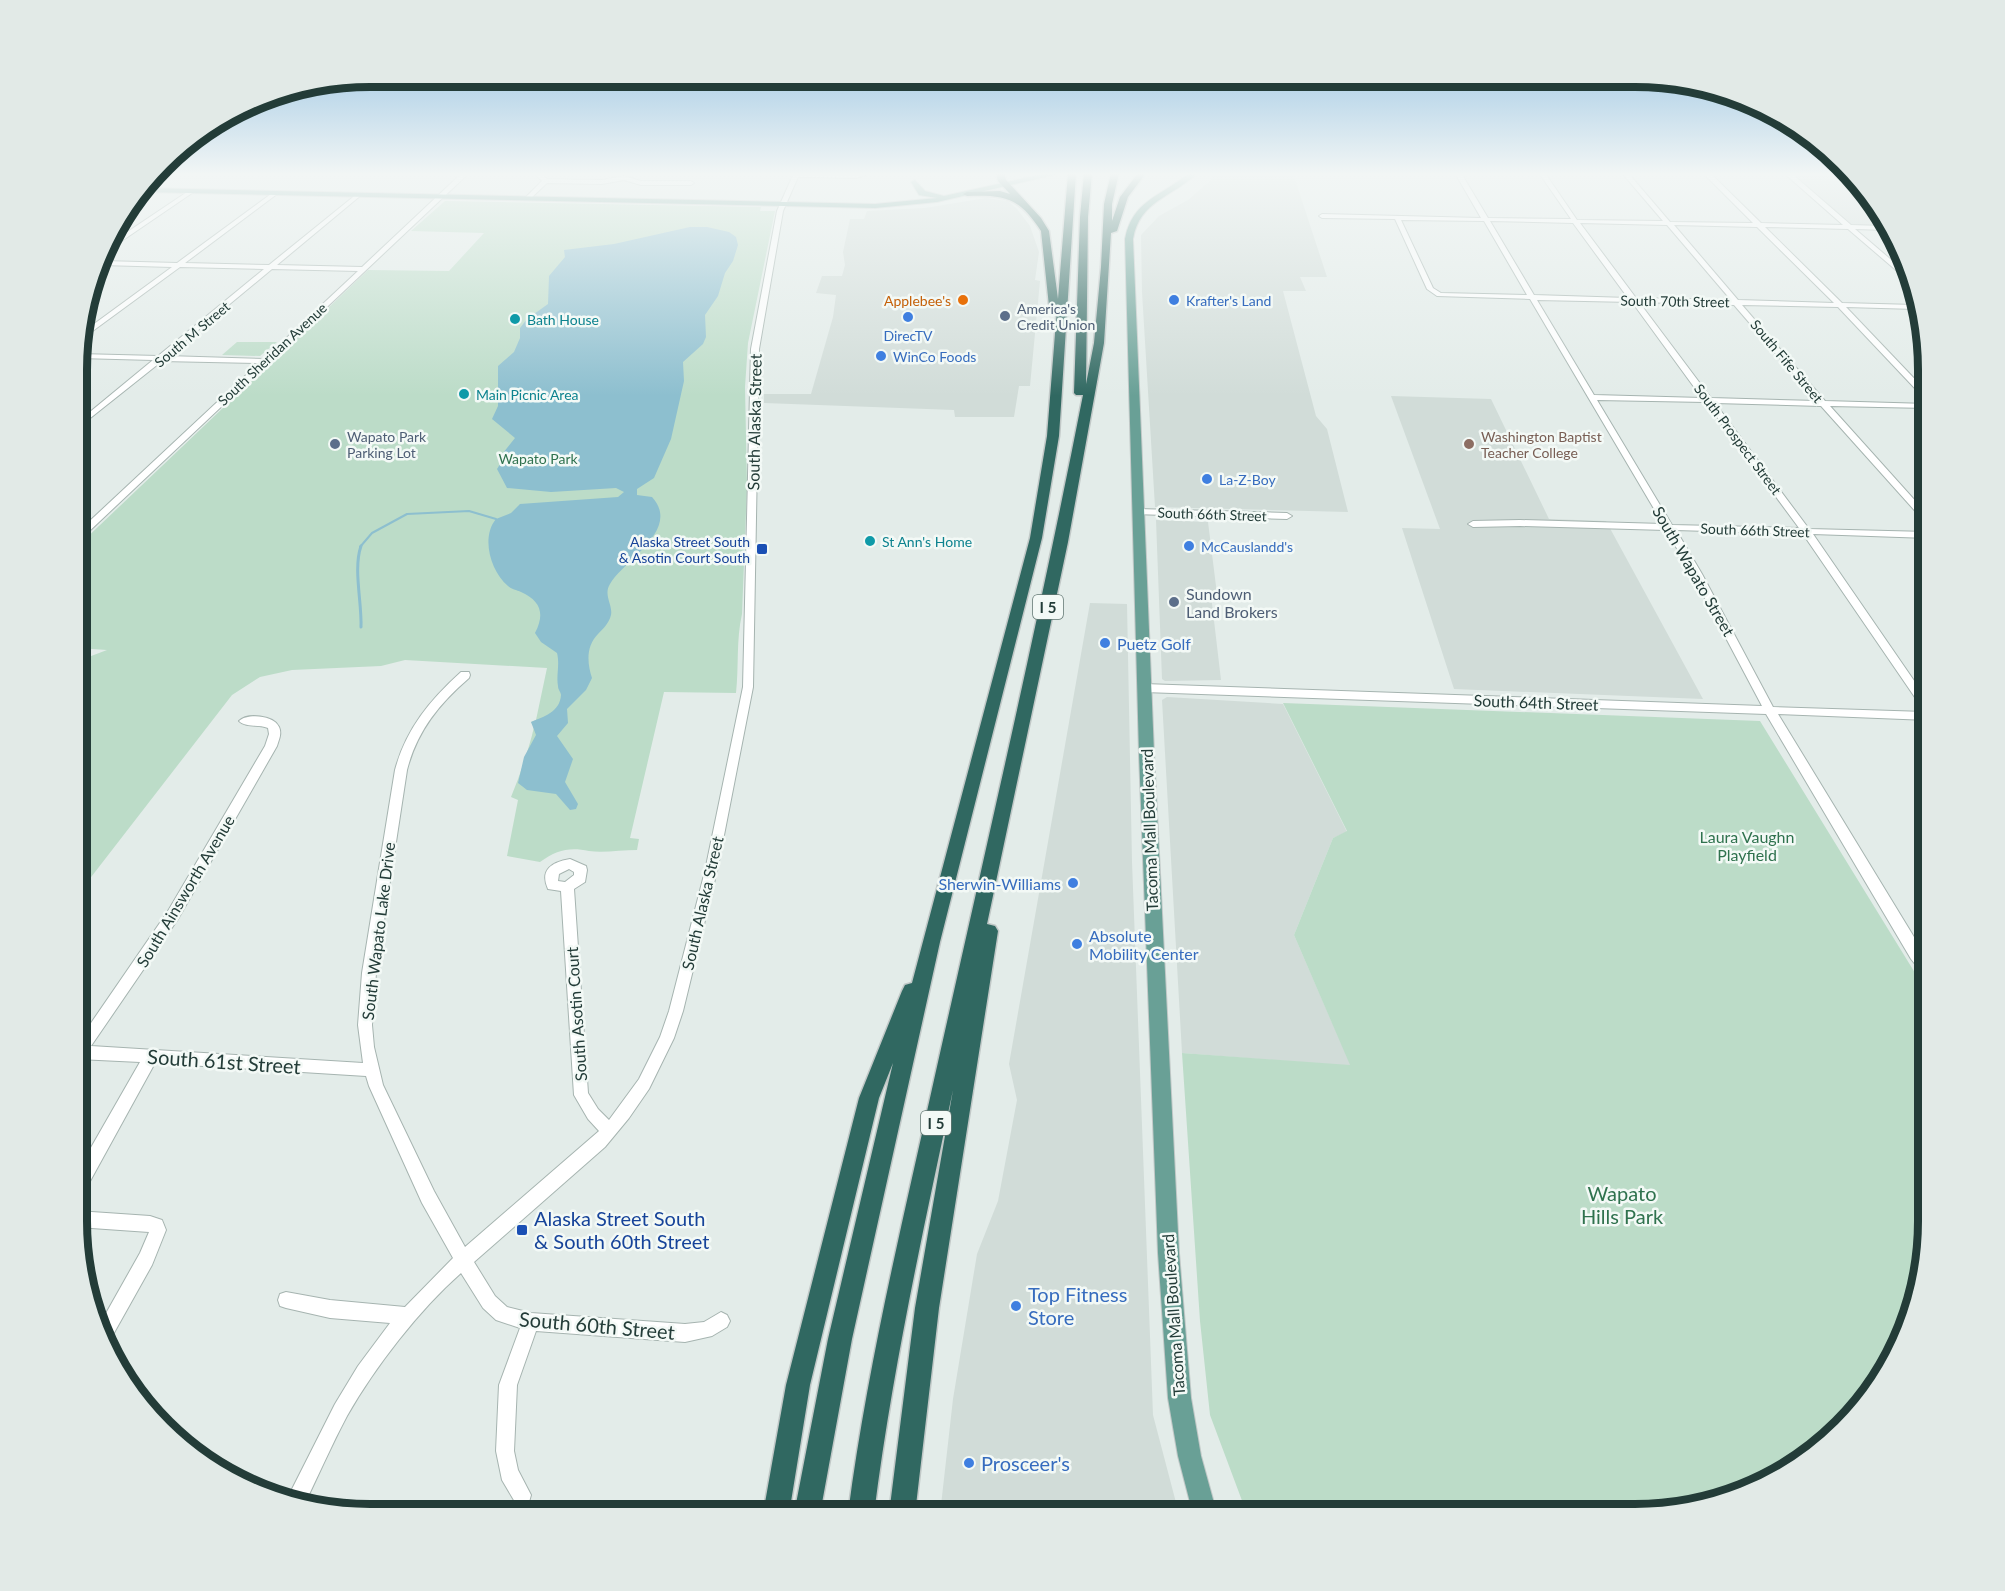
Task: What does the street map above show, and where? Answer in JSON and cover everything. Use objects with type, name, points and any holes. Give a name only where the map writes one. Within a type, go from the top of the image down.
[{"type":"highway","points":[[1048,247],[1060,352]]},
{"type":"highway","name":"I 5","points":[[809,1504],[840,1339],[932,942],[1036,538],[1053,436],[1065,247]]},
{"type":"highway","name":"I 5","points":[[862,1504],[872,1432],[901,1281],[1061,542],[1071,480],[1081,379],[1083,247]]},
{"type":"highway","points":[[1071,480],[1099,343],[1107,247]]},
{"type":"highway","points":[[1106,267],[1110,247]]},
{"type":"highway","points":[[903,1504],[922,1346],[1021,733]]},
{"type":"highway","points":[[777,1504],[798,1385],[869,1098],[932,942]]},
{"type":"highway","points":[[914,1504],[922,1346]]},
{"type":"main road","name":"Tacoma Mall Boulevard","points":[[1129,247],[1137,512],[1160,1087],[1176,1383],[1187,1455],[1202,1504]]},
{"type":"street","points":[[89,331],[203,247]]},
{"type":"street","name":"South M Street","points":[[87,419],[296,247]]},
{"type":"street","name":"South Sheridan Avenue","points":[[87,528],[387,247]]},
{"type":"street","name":"South Alaska Street","points":[[299,1495],[353,1388],[406,1316],[463,1260],[586,1156],[610,1131],[652,1070],[672,1025],[711,871],[749,672],[755,349],[775,247]]},
{"type":"street","name":"South 70th Street","points":[[1411,247],[1430,289],[1435,294],[1911,307]]},
{"type":"street","name":"South Wapato Street","points":[[1501,247],[1593,398],[1731,634],[1770,711],[1918,958]]},
{"type":"street","name":"South Prospect Street","points":[[1595,247],[1806,531],[1918,694]]},
{"type":"street","name":"South Fife Street","points":[[1689,247],[1823,404],[1918,509]]},
{"type":"street","points":[[1781,247],[1918,387]]},
{"type":"street","points":[[1872,247],[1900,271]]},
{"type":"street","points":[[109,263],[364,269]]},
{"type":"street","points":[[88,356],[265,361]]},
{"type":"street","points":[[1593,398],[1918,406]]},
{"type":"street","name":"South 66th Street","points":[[1137,512],[1287,516]]},
{"type":"street","name":"South 66th Street","points":[[1473,524],[1918,535]]},
{"type":"street","name":"South Wapato Lake Drive","points":[[463,1260],[383,1104],[371,1070],[365,1025],[366,1000],[403,758],[421,719],[445,692],[465,675]]},
{"type":"street","name":"South 64th Street","points":[[1144,688],[1918,716]]},
{"type":"street","name":"South Ainsworth Avenue","points":[[87,1039],[145,958],[190,886],[271,746],[275,731],[271,724],[245,721]]},
{"type":"street","name":"South Asotin Court","points":[[567,887],[581,1095],[593,1114],[610,1131]]},
{"type":"street","name":"South 61st Street","points":[[87,1052],[371,1070]]},
{"type":"street","points":[[87,1170],[151,1056]]},
{"type":"street","points":[[87,1220],[150,1224],[159,1230],[146,1259],[108,1327]]},
{"type":"street","name":"South 60th Street","points":[[463,1260],[494,1307],[510,1317],[531,1322],[692,1333],[705,1330],[721,1321]]},
{"type":"street","points":[[286,1300],[330,1309],[406,1316]]},
{"type":"street","points":[[522,1496],[509,1473],[505,1451],[508,1385],[531,1322]]},
{"type":"shaded area","points":[[844,247],[1037,247],[1039,252],[1035,280],[1040,281],[1030,386],[1019,386],[1014,417],[955,417],[954,410],[764,403],[764,394],[811,394],[833,317],[836,295],[816,293],[822,276],[842,276],[845,265]]},
{"type":"shaded area","points":[[1141,247],[1317,247],[1327,277],[1300,277],[1306,291],[1283,291],[1316,416],[1327,429],[1348,512],[1155,507]]},
{"type":"shaded area","points":[[1391,396],[1491,399],[1549,519],[1606,521],[1703,699],[1454,689],[1402,528],[1440,529]]},
{"type":"shaded area","points":[[1156,520],[1208,522],[1217,594],[1211,595],[1221,680],[1165,681],[1162,679]]},
{"type":"shaded area","points":[[1090,603],[1127,604],[1132,862],[1153,1415],[1176,1504],[941,1504],[953,1399],[977,1254],[998,1201],[1017,1100],[1009,1064]]},
{"type":"shaded area","points":[[1167,697],[1283,704],[1347,832],[1333,838],[1294,935],[1351,1066],[1182,1053],[1162,700]]},
{"type":"green space","name":"Wapato Park","points":[[471,247],[768,247],[748,343],[745,387],[747,486],[736,693],[664,692],[630,838],[639,839],[637,850],[600,852],[575,849],[558,852],[540,862],[507,856],[518,800],[511,797],[530,744],[534,727],[531,722],[536,720],[547,668],[405,660],[381,666],[292,670],[260,677],[232,695],[87,882],[87,658],[107,650],[87,649],[87,537],[368,270],[449,271]]},
{"type":"green space","points":[[237,342],[277,342],[260,356],[222,355]]},
{"type":"green space","name":"Wapato Hills Park","points":[[1283,703],[1760,721],[1918,978],[1918,1221],[1913,1276],[1903,1312],[1889,1346],[1870,1378],[1835,1421],[1792,1456],[1760,1475],[1726,1489],[1672,1502],[1635,1504],[1243,1504],[1210,1415],[1200,1321],[1182,1053],[1350,1065],[1294,935],[1333,838],[1347,831]]},
{"type":"water","points":[[587,247],[737,247],[733,261],[725,273],[718,296],[705,315],[706,337],[703,344],[683,362],[684,381],[671,439],[654,478],[637,489],[637,495],[652,497],[659,509],[660,521],[647,544],[617,575],[608,588],[611,615],[606,626],[591,644],[589,666],[592,678],[586,690],[567,709],[568,723],[557,736],[573,759],[565,782],[578,804],[576,809],[570,810],[556,794],[527,790],[518,783],[524,757],[536,735],[531,722],[550,713],[560,701],[558,657],[557,653],[541,642],[535,633],[540,620],[537,604],[528,596],[509,587],[502,580],[492,563],[488,544],[491,526],[496,519],[511,513],[520,504],[618,497],[624,492],[616,488],[551,492],[507,488],[497,469],[504,458],[503,453],[515,438],[492,419],[498,406],[498,366],[514,352],[520,338],[520,328],[527,319],[548,304],[549,276],[565,257],[564,250]]},
{"type":"waterway","points":[[360,547],[372,533],[407,514],[469,511],[496,519]]},
{"type":"waterway","points":[[361,546],[358,575],[361,627]]},
{"type":"place","name":"Applebee's","points":[[963,300]]},
{"type":"place","name":"Krafter's Land","points":[[1174,300]]},
{"type":"place","name":"America's Credit Union","points":[[1005,316]]},
{"type":"place","name":"DirecTV","points":[[908,317]]},
{"type":"place","name":"Bath House","points":[[515,319]]},
{"type":"place","name":"WinCo Foods","points":[[881,356]]},
{"type":"place","name":"Main Picnic Area","points":[[464,394]]},
{"type":"place","name":"Wapato Park Parking Lot","points":[[335,444]]},
{"type":"place","name":"Washington Baptist Teacher College","points":[[1469,444]]},
{"type":"place","name":"La-Z-Boy","points":[[1207,479]]},
{"type":"place","name":"St Ann's Home","points":[[870,541]]},
{"type":"place","name":"McCauslandd's","points":[[1189,546]]},
{"type":"place","name":"Alaska Street South & Asotin Court South","points":[[762,549]]},
{"type":"place","name":"Sundown Land Brokers","points":[[1174,602]]},
{"type":"place","name":"Puetz Golf","points":[[1105,643]]},
{"type":"place","name":"Sherwin-Williams","points":[[1073,883]]},
{"type":"place","name":"Absolute Mobility Center","points":[[1077,944]]},
{"type":"place","name":"Alaska Street South & South 60th Street","points":[[522,1230]]},
{"type":"place","name":"Top Fitness Store","points":[[1016,1306]]},
{"type":"place","name":"Prosceer's","points":[[969,1463]]},
{"type":"park label","name":"Laura Vaughn Playfield","points":[[1747,845]]}]
